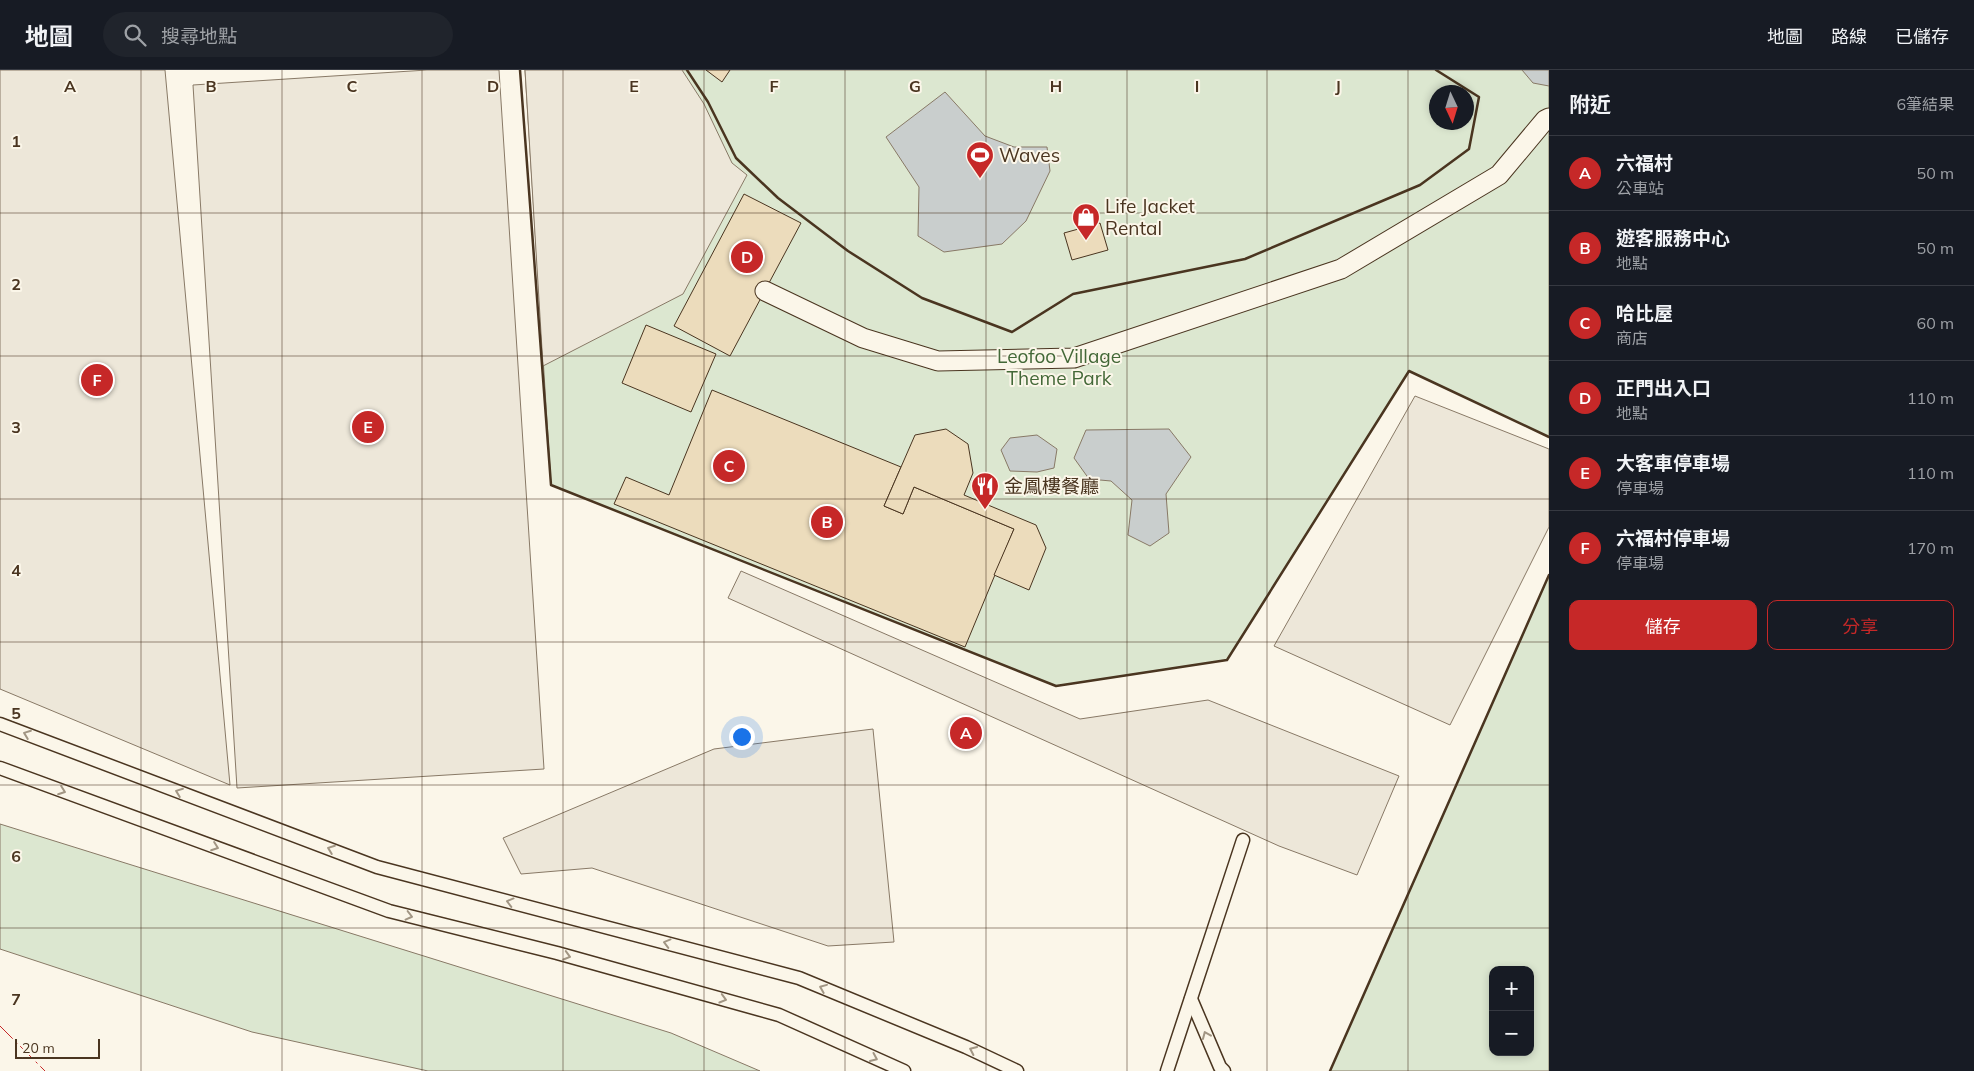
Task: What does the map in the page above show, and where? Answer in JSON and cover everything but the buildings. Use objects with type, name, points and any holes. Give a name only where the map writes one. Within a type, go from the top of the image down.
[{"type":"street","points":[[764,291],[863,338],[938,361],[1074,358],[1341,269],[1499,175],[1545,120],[1549,118]]},
{"type":"lane","points":[[0,724],[377,867],[799,978],[966,1047],[1017,1071]]},
{"type":"lane","points":[[0,768],[389,911],[557,953],[779,1015],[904,1071]]},
{"type":"lane","points":[[1167,1071],[1243,840]]},
{"type":"lane","points":[[1191,999],[1220,1067],[1224,1071]]},
{"type":"green space","name":"Leofoo Village Theme Park","points":[[525,70],[1549,70],[1549,437],[1409,371],[1227,660],[1056,686],[551,485]]},
{"type":"green space","points":[[1549,575],[1549,1071],[1330,1071]]},
{"type":"green space","points":[[0,824],[671,1033],[760,1071],[428,1071],[252,1032],[0,949]]},
{"type":"shaded area","points":[[0,70],[165,70],[230,785],[0,689]]},
{"type":"shaded area","points":[[427,70],[499,70],[544,769],[237,788],[193,85]]},
{"type":"shaded area","points":[[525,70],[682,70],[704,104],[732,163],[747,175],[683,294],[543,366]]},
{"type":"shaded area","points":[[1522,70],[1549,70],[1549,86],[1533,83]]},
{"type":"shaded area","name":"Waves","points":[[945,92],[985,136],[1014,147],[1047,147],[1050,171],[1026,221],[1002,244],[944,252],[918,236],[919,187],[886,137]]},
{"type":"shaded area","points":[[1415,396],[1549,449],[1549,527],[1450,725],[1274,646]]},
{"type":"shaded area","points":[[1169,429],[1191,457],[1166,494],[1169,533],[1150,546],[1128,535],[1132,500],[1111,481],[1089,479],[1074,458],[1086,430]]},
{"type":"shaded area","points":[[1037,435],[1057,449],[1054,468],[1037,472],[1010,471],[1001,450],[1010,438]]},
{"type":"shaded area","points":[[741,571],[1080,719],[1208,700],[1399,776],[1357,875],[1279,846],[728,598]]},
{"type":"shaded area","points":[[873,729],[894,942],[828,946],[592,868],[521,874],[503,838],[714,749]]},
{"type":"wall","points":[[520,70],[551,485],[1056,686],[1227,660],[1409,371],[1549,437]]},
{"type":"wall","points":[[687,70],[708,102],[736,158],[778,198],[848,251],[922,298],[1012,332],[1073,294],[1245,259],[1420,185],[1469,149],[1479,97],[1436,70]]},
{"type":"wall","points":[[1330,1071],[1549,575]]},
{"type":"power","points":[[0,1026],[45,1071]]},
{"type":"place","name":"Waves","points":[[980,179]]},
{"type":"place","name":"Life Jacket Rental","points":[[1086,241]]},
{"type":"place","name":"正門出入口","points":[[747,257]]},
{"type":"place","name":"六福村停車場","points":[[97,380]]},
{"type":"place","name":"大客車停車場","points":[[368,427]]},
{"type":"place","name":"哈比屋","points":[[729,466]]},
{"type":"place","name":"金鳳樓餐廳","points":[[985,510]]},
{"type":"place","name":"遊客服務中心","points":[[827,522]]},
{"type":"place","name":"六福村","points":[[966,733]]}]
